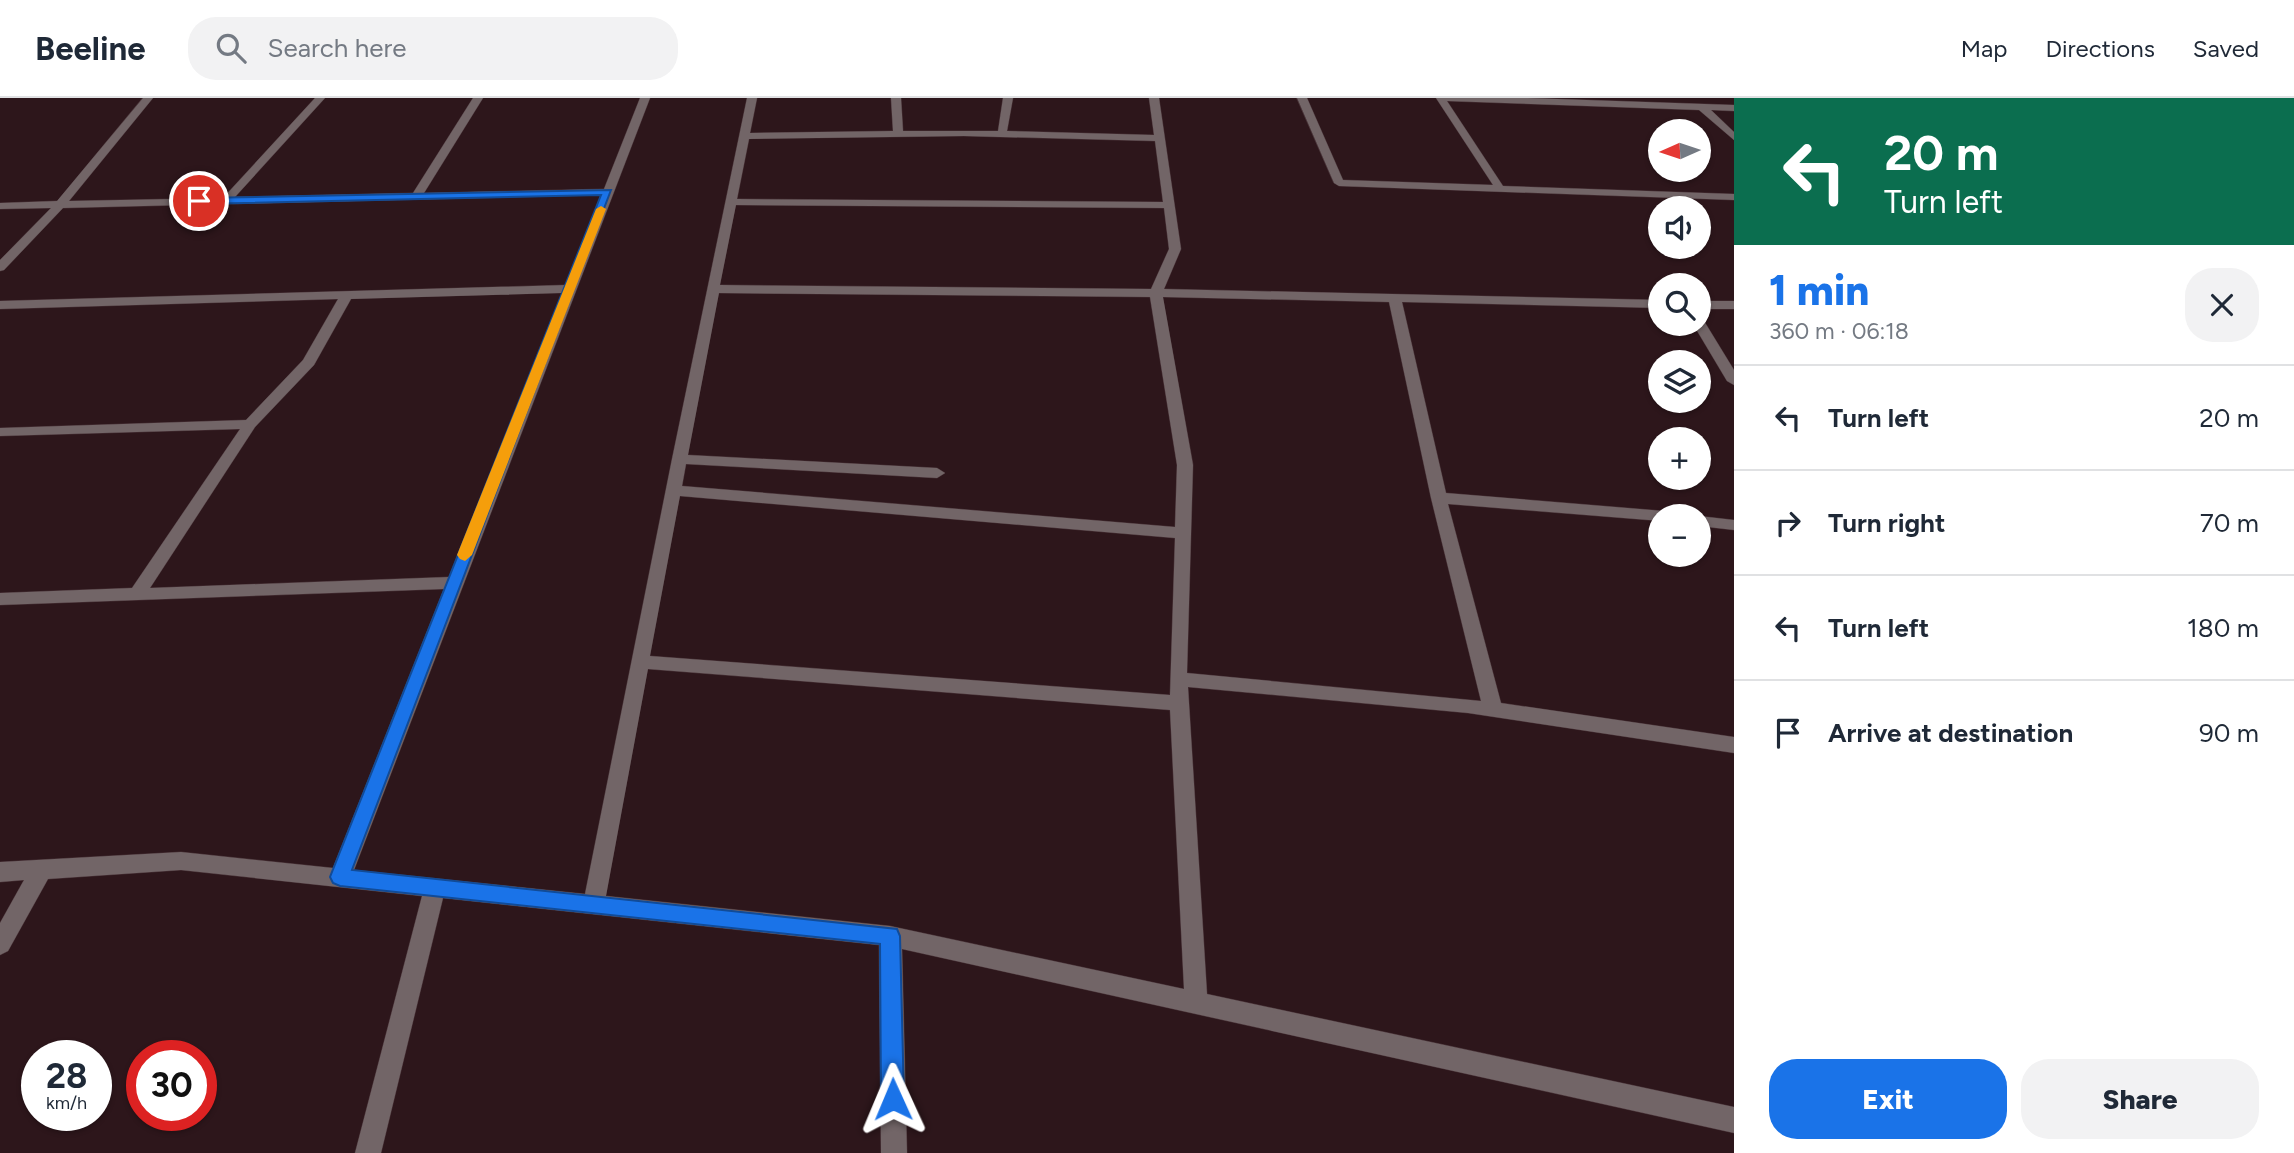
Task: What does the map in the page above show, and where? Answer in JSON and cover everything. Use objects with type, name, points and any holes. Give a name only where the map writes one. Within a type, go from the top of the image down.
[{"type":"street","points":[[0,267],[60,205],[148,98]]},
{"type":"street","points":[[227,200],[320,98]]},
{"type":"street","points":[[417,196],[478,98]]},
{"type":"street","points":[[340,877],[645,98]]},
{"type":"street","points":[[594,905],[679,459],[752,98]]},
{"type":"street","points":[[896,98],[898,134]]},
{"type":"street","points":[[1002,134],[1007,98]]},
{"type":"street","points":[[1154,98],[1175,249],[1156,293],[1185,465],[1178,679],[1196,1002]]},
{"type":"street","points":[[1302,98],[1339,183],[1734,197]]},
{"type":"street","points":[[1441,98],[1501,190]]},
{"type":"street","points":[[1448,98],[1734,108]]},
{"type":"street","points":[[1702,107],[1734,137]]},
{"type":"street","points":[[746,136],[1002,134],[1161,138]]},
{"type":"street","points":[[0,206],[607,192]]},
{"type":"street","points":[[733,202],[1169,205]]},
{"type":"street","points":[[0,305],[569,289]]},
{"type":"street","points":[[714,289],[1156,293],[1648,304]]},
{"type":"street","points":[[137,594],[250,424],[309,362],[347,294]]},
{"type":"street","points":[[1395,299],[1439,498],[1493,710]]},
{"type":"street","points":[[1711,304],[1734,305]]},
{"type":"street","points":[[1706,336],[1734,381]]},
{"type":"street","points":[[0,432],[250,424]]},
{"type":"street","points":[[679,459],[937,473]]},
{"type":"street","points":[[673,490],[1183,533]]},
{"type":"street","points":[[1439,498],[1648,515]]},
{"type":"street","points":[[1711,522],[1734,525]]},
{"type":"street","points":[[0,599],[454,583]]},
{"type":"street","points":[[641,662],[1180,703]]},
{"type":"street","points":[[1178,679],[1493,710],[1734,746]]},
{"type":"street","points":[[0,872],[181,860],[890,936],[1734,1120]]},
{"type":"street","points":[[0,944],[41,869]]},
{"type":"street","points":[[368,1153],[435,888]]},
{"type":"street","points":[[890,936],[894,1153]]},
{"type":"slow traffic","points":[[465,555],[601,209]]},
{"type":"route","points":[[199,201],[607,192],[340,877],[890,936],[893,1099]]}]
